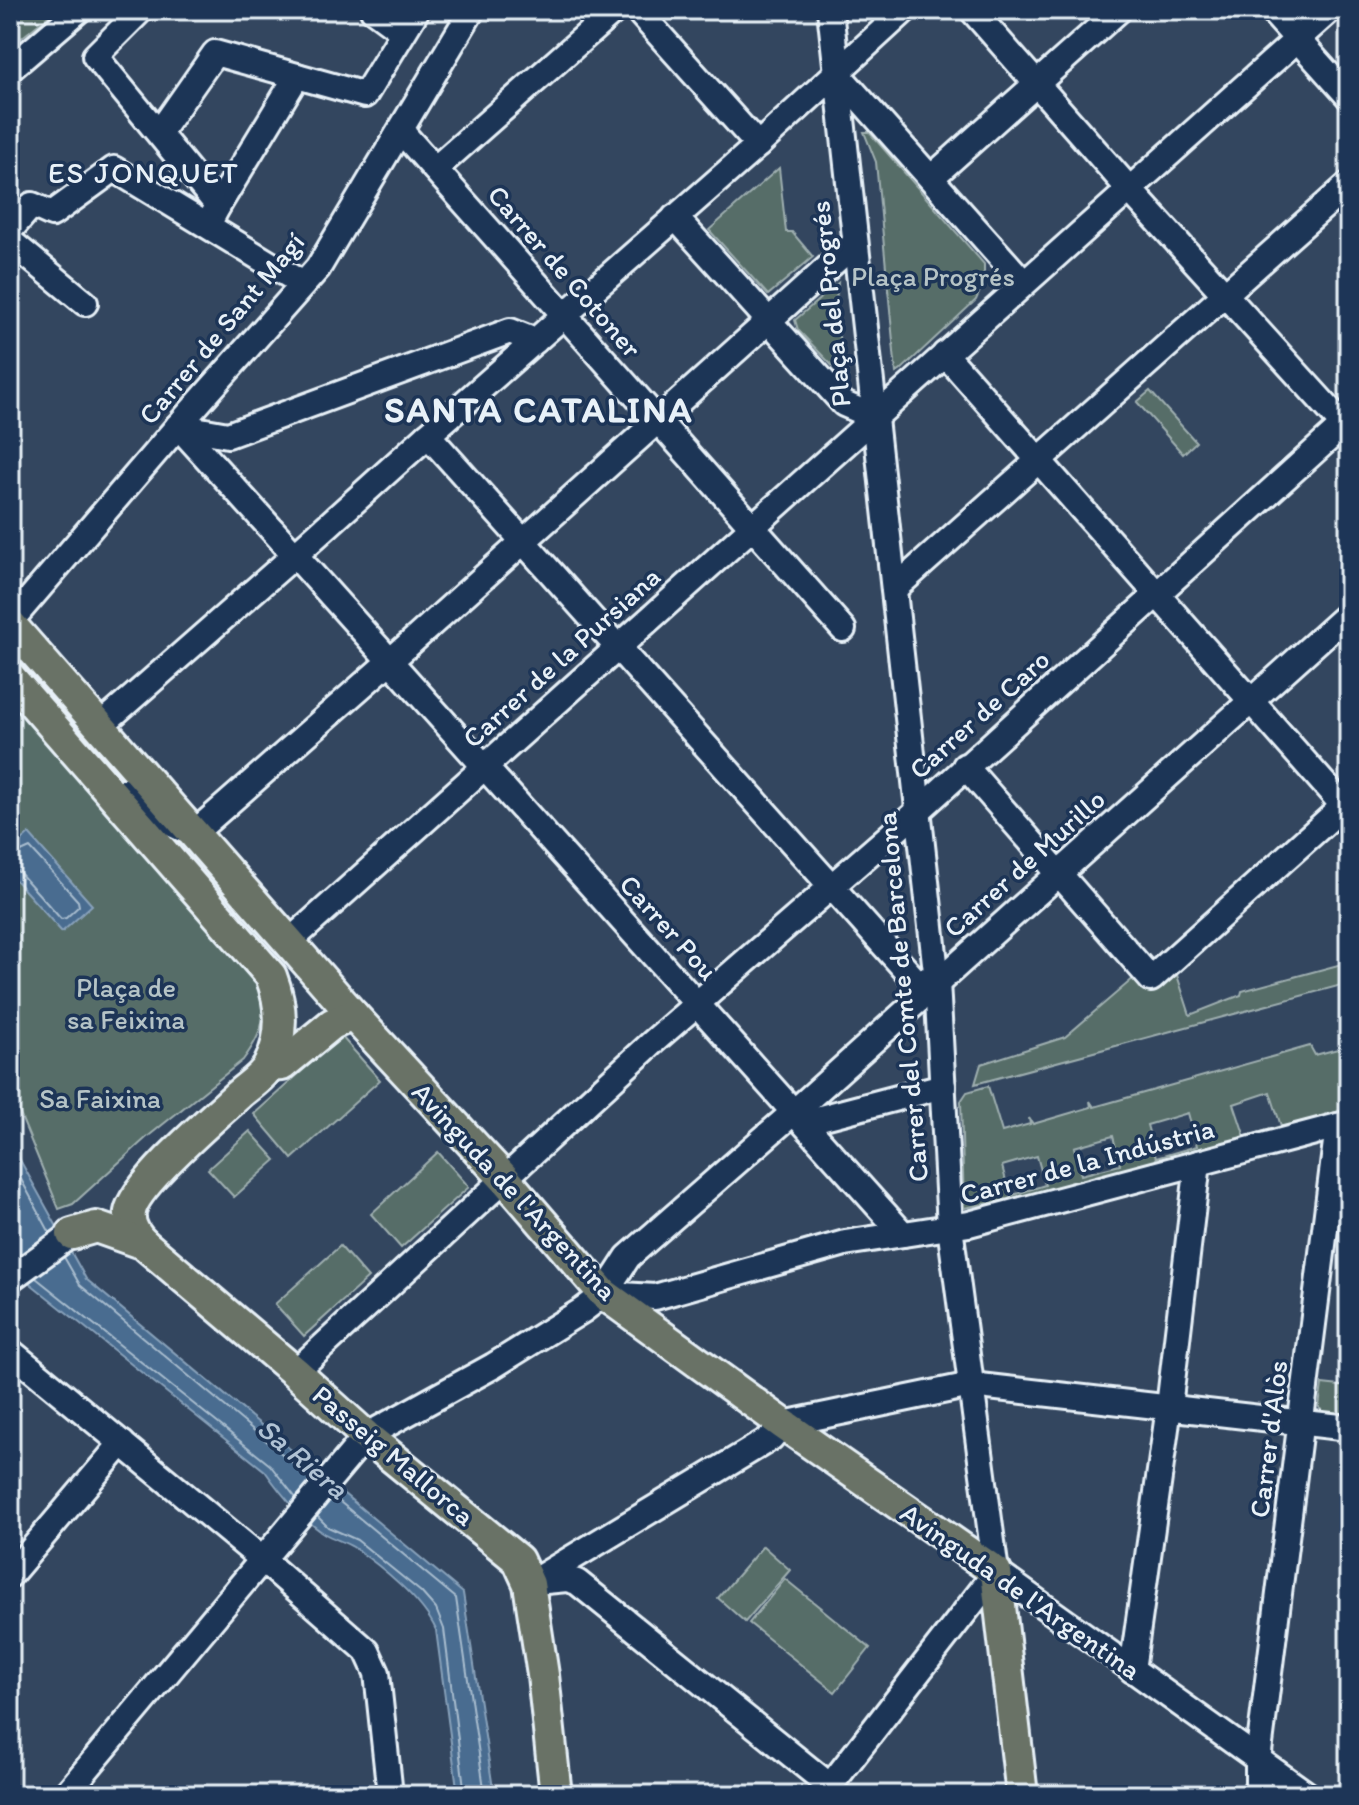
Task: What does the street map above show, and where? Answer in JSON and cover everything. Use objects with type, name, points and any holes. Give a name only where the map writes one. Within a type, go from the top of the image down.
[{"type":"main road","name":"Avinguda de l'Argentina","points":[[10,623],[353,1015],[505,1179],[604,1294],[783,1424],[996,1572]]},
{"type":"main road","points":[[10,654],[13,680],[271,976],[276,991],[282,1025],[269,1066],[133,1200],[129,1221],[144,1244]]},
{"type":"main road","points":[[269,1066],[282,1065],[332,1024],[353,1015]]},
{"type":"main road","name":"Passeig Mallorca","points":[[72,1234],[96,1227],[144,1244],[366,1436],[518,1560],[529,1584],[556,1795]]},
{"type":"main road","points":[[996,1572],[1022,1795]]},
{"type":"street","points":[[10,69],[79,10]]},
{"type":"street","points":[[141,10],[95,56],[159,133],[213,216]]},
{"type":"street","points":[[373,10],[403,32]]},
{"type":"street","points":[[159,133],[215,53],[365,95],[417,10]]},
{"type":"street","name":"Carrer de Sant Magí","points":[[10,623],[54,554],[178,426],[318,268],[472,10]]},
{"type":"street","points":[[435,169],[615,10]]},
{"type":"street","points":[[637,10],[758,145]]},
{"type":"street","name":"Plaça del Progrés","points":[[830,10],[874,417]]},
{"type":"street","points":[[99,727],[758,145],[905,10]]},
{"type":"street","points":[[972,10],[1129,189],[1347,425]]},
{"type":"street","points":[[931,178],[1119,10]]},
{"type":"street","points":[[1271,10],[1349,97]]},
{"type":"street","name":"Carrer de la Pursiana","points":[[289,942],[1330,10]]},
{"type":"street","points":[[836,72],[1024,283]]},
{"type":"street","points":[[213,216],[297,76]]},
{"type":"street","name":"Carrer de Cotoner","points":[[401,131],[843,629]]},
{"type":"street","points":[[10,230],[32,205],[52,214],[114,169],[213,216],[303,284]]},
{"type":"street","points":[[894,589],[1349,184]]},
{"type":"street","name":"Plaça del Progrés","points":[[675,217],[844,404],[874,417]]},
{"type":"street","points":[[10,241],[85,303]]},
{"type":"street","points":[[104,783],[125,792],[146,812],[193,834],[854,244]]},
{"type":"street","points":[[178,426],[228,435],[510,331],[535,341]]},
{"type":"street","points":[[945,354],[1347,806],[1151,979],[965,766]]},
{"type":"street","name":"Carrer del Comte de Barcelona","points":[[874,417],[937,981],[950,1227],[996,1572]]},
{"type":"street","name":"Carrer de Caro","points":[[295,1372],[698,1003],[917,812],[1156,593],[1347,425]]},
{"type":"street","name":"Carrer Pou","points":[[178,426],[903,1234]]},
{"type":"street","points":[[428,435],[915,980],[937,981]]},
{"type":"street","name":"Carrer de Murillo","points":[[604,1294],[628,1257],[800,1117],[937,981],[1349,613]]},
{"type":"street","points":[[800,1117],[943,1086]]},
{"type":"street","name":"Carrer de la Indústria","points":[[604,1294],[655,1297],[845,1243],[950,1227],[1344,1124]]},
{"type":"street","name":"Carrer d'Alòs","points":[[1258,1795],[1258,1760],[1301,1421],[1344,1124]]},
{"type":"street","points":[[1132,1670],[1169,1407],[1198,1163]]},
{"type":"street","points":[[10,1279],[72,1234]]},
{"type":"street","points":[[65,1795],[366,1436],[493,1366],[604,1294]]},
{"type":"street","points":[[10,1351],[263,1560],[367,1651],[377,1673],[390,1795]]},
{"type":"street","points":[[529,1584],[771,1438],[783,1424],[971,1385],[1349,1428]]},
{"type":"street","points":[[10,1575],[122,1443]]},
{"type":"street","points":[[529,1584],[549,1579],[577,1582],[826,1791],[996,1572]]},
{"type":"street","name":"Avinguda de l'Argentina","points":[[996,1572],[1308,1795]]},
{"type":"green space","points":[[10,10],[56,10],[10,47]]},
{"type":"green space","name":"Plaça Progrés","points":[[864,132],[869,132],[984,264],[984,281],[976,300],[896,373],[876,162]]},
{"type":"green space","points":[[779,168],[786,232],[792,232],[813,257],[768,295],[709,230]]},
{"type":"green space","points":[[838,283],[834,317],[847,381],[798,330],[795,320]]},
{"type":"green space","points":[[1150,391],[1196,442],[1183,454],[1137,402]]},
{"type":"green space","name":"Plaça de sa Feixina","points":[[10,701],[253,973],[262,997],[261,1028],[243,1060],[146,1138],[73,1204],[59,1209],[10,1090]]},
{"type":"green space","points":[[1349,962],[1349,983],[975,1084],[981,1064],[1065,1037],[1135,977],[1151,993],[1176,972],[1190,1015],[1241,995],[1242,991]]},
{"type":"green space","points":[[341,1036],[380,1080],[292,1159],[254,1114]]},
{"type":"green space","points":[[1310,1046],[1315,1055],[1349,1046],[1349,1113],[1045,1193],[964,1208],[961,1101],[967,1092],[988,1086],[1002,1132],[1030,1124],[1029,1118],[1033,1124],[1091,1107],[1090,1101],[1094,1107]],"holes":[[[1270,1092],[1281,1126],[1245,1137],[1234,1104]],[[1188,1113],[1197,1146],[1156,1158],[1147,1125]],[[1113,1136],[1120,1165],[1081,1175],[1074,1147]],[[1037,1156],[1045,1185],[1010,1196],[1002,1166]]]},
{"type":"green space","points":[[250,1131],[276,1160],[234,1197],[208,1169]]},
{"type":"green space","points":[[438,1152],[469,1187],[401,1248],[371,1214]]},
{"type":"green space","points":[[340,1246],[368,1278],[304,1336],[275,1304]]},
{"type":"green space","points":[[1322,1384],[1349,1387],[1349,1415],[1323,1412],[1319,1407]]},
{"type":"green space","points":[[763,1546],[790,1570],[745,1622],[718,1598]]},
{"type":"green space","points":[[785,1579],[870,1648],[835,1692],[749,1623]]},
{"type":"water","points":[[29,834],[92,905],[62,932],[10,874],[10,851]]},
{"type":"water","points":[[10,1142],[86,1279],[463,1593],[494,1795],[458,1795],[436,1630],[421,1607],[364,1555],[308,1521],[265,1471],[27,1281],[10,1241]]},
{"type":"district","name":"ES JONQUET","points":[[144,172]]},
{"type":"district","name":"SANTA CATALINA","points":[[539,409]]},
{"type":"park label","name":"Sa Faixina","points":[[100,1098]]},
{"type":"water label","name":"Sa Riera","points":[[303,1458]]}]
